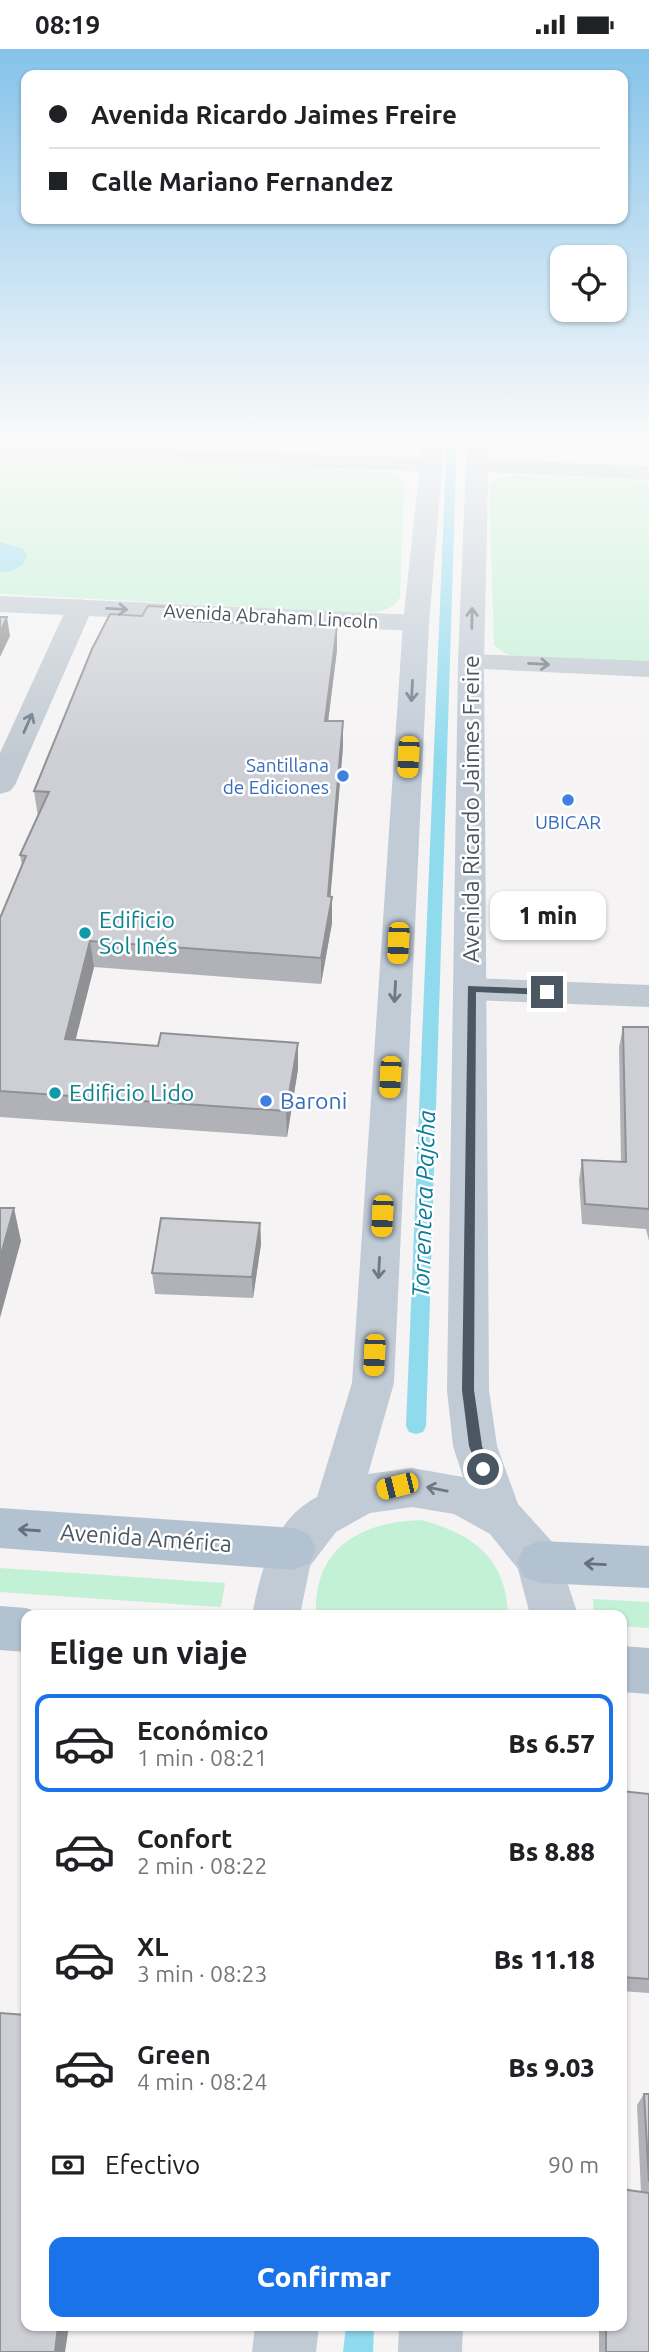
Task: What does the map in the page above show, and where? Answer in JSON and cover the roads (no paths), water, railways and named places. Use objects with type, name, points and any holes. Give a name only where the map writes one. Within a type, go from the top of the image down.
[{"type":"main road","points":[[337,1505],[373,1383],[416,623],[424,543]]},
{"type":"main road","name":"Avenida Ricardo Jaimes Freire","points":[[474,543],[471,662],[468,1390],[475,1446],[499,1514]]},
{"type":"main road","points":[[276,1610],[276,1594],[282,1571],[293,1549],[314,1522],[337,1505],[356,1496],[397,1486],[429,1487],[461,1494],[499,1514],[522,1535],[540,1562],[551,1590],[553,1610]]},
{"type":"main road","name":"Avenida América","points":[[0,1528],[293,1549]]},
{"type":"main road","points":[[540,1562],[649,1567]]},
{"type":"main road","points":[[0,1628],[21,1630]]},
{"type":"main road","points":[[627,1669],[649,1671]]},
{"type":"main road","points":[[284,2352],[286,2331]]},
{"type":"main road","points":[[430,2352],[431,2331]]},
{"type":"street","name":"Avenida Abraham Lincoln","points":[[0,604],[416,623]]},
{"type":"street","points":[[0,785],[80,607]]},
{"type":"street","points":[[471,662],[649,669]]},
{"type":"street","points":[[471,989],[649,996]]},
{"type":"water","points":[[0,543],[23,549],[27,555],[20,566],[0,572]]},
{"type":"waterway","name":"Torrentera Pajcha","points":[[416,1426],[448,543]]},
{"type":"waterway","name":"Torrentera Pajcha","points":[[358,2352],[360,2331]]},
{"type":"place","name":"Santillana de Ediciones","points":[[343,776]]},
{"type":"place","name":"UBICAR","points":[[568,800]]},
{"type":"place","name":"Edificio Sol Inés","points":[[85,933]]},
{"type":"place","name":"Edificio Lido","points":[[55,1093]]},
{"type":"place","name":"Baroni","points":[[266,1101]]}]
